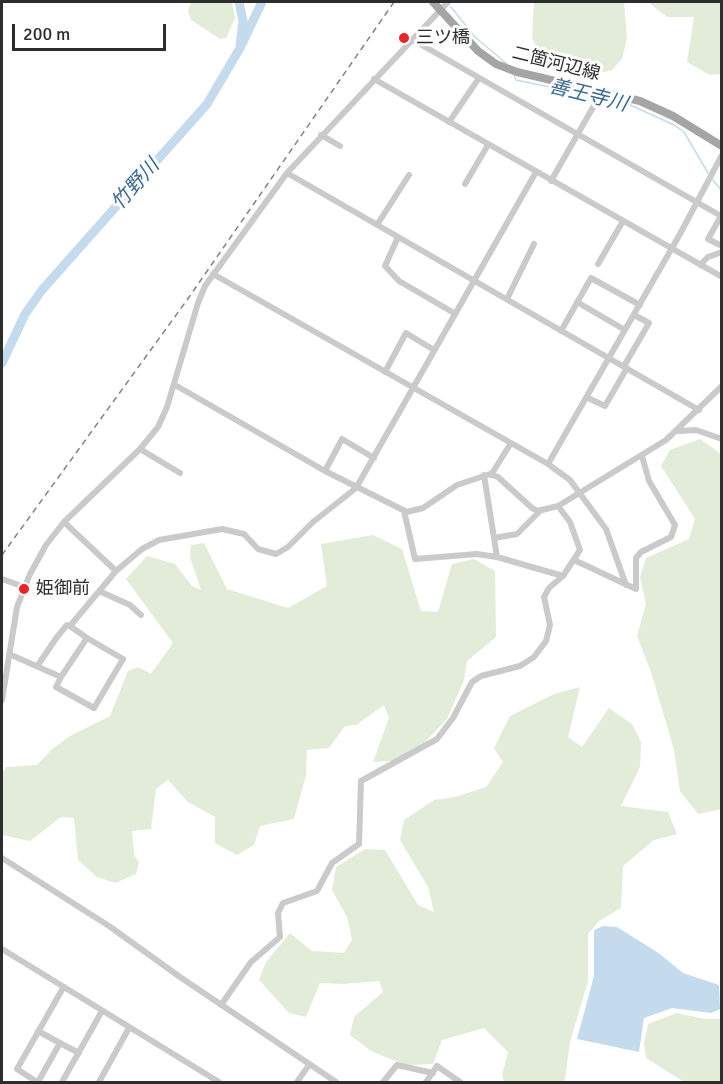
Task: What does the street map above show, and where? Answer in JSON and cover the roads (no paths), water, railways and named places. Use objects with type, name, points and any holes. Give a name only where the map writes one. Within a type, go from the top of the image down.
[{"type":"main road","name":"二箇河辺線","points":[[433,2],[478,51],[506,68],[640,100],[673,116],[722,146]]},
{"type":"street","points":[[2,700],[9,654],[24,587],[46,545],[64,522],[140,449],[163,417],[175,385],[198,303],[213,274],[287,173],[448,2]]},
{"type":"street","points":[[413,40],[722,216],[708,239],[722,246]]},
{"type":"street","points":[[450,122],[479,78]]},
{"type":"street","points":[[374,79],[722,277]]},
{"type":"street","points":[[551,181],[597,102]]},
{"type":"street","points":[[321,135],[340,146]]},
{"type":"street","points":[[465,184],[488,145]]},
{"type":"street","points":[[548,464],[672,249],[695,201],[722,155]]},
{"type":"street","points":[[38,665],[57,637],[67,625],[70,626],[116,570],[142,549],[159,540],[212,530],[238,531],[264,553],[282,552],[356,488],[536,172]]},
{"type":"street","points":[[287,173],[699,410]]},
{"type":"street","points":[[377,225],[409,175]]},
{"type":"street","points":[[598,264],[622,221]]},
{"type":"street","points":[[398,237],[384,266],[399,281],[454,313]]},
{"type":"street","points":[[507,299],[534,244]]},
{"type":"street","points":[[700,265],[708,257],[722,252]]},
{"type":"street","points":[[213,274],[548,464],[570,480],[606,529],[626,585]]},
{"type":"street","points":[[561,331],[591,278],[640,305]]},
{"type":"street","points":[[577,302],[625,330]]},
{"type":"street","points":[[588,398],[605,406],[649,323],[634,315]]},
{"type":"street","points":[[385,372],[406,333],[434,350]]},
{"type":"street","points":[[175,385],[325,471],[404,511],[423,508],[457,485],[488,475],[498,477],[527,506],[541,510],[558,506],[642,456],[678,431],[722,386]]},
{"type":"street","points":[[678,431],[696,430],[722,439]]},
{"type":"street","points":[[325,471],[342,439],[374,458]]},
{"type":"street","points":[[497,557],[488,475],[511,443]]},
{"type":"street","points":[[140,449],[180,473]]},
{"type":"street","points":[[574,560],[636,589],[636,558],[641,552],[664,542],[675,529],[671,515],[649,481],[642,456]]},
{"type":"street","points":[[221,1005],[251,962],[280,937],[278,913],[283,903],[317,891],[332,863],[359,844],[361,781],[437,739],[453,718],[472,682],[481,676],[520,666],[534,657],[549,635],[550,625],[544,597],[549,588],[563,576],[580,549],[578,539],[558,506]]},
{"type":"street","points":[[494,538],[517,534],[541,510]]},
{"type":"street","points":[[404,511],[415,559],[477,554],[497,557],[563,576]]},
{"type":"street","points":[[64,522],[116,570]]},
{"type":"street","points":[[2,579],[24,587]]},
{"type":"street","points":[[99,591],[130,605],[141,615]]},
{"type":"street","points":[[70,626],[123,659],[94,708],[56,687],[87,638]]},
{"type":"street","points":[[9,654],[61,677]]},
{"type":"street","points":[[2,858],[109,926],[336,1083]]},
{"type":"street","points":[[2,949],[219,1083]]},
{"type":"street","points":[[60,1043],[37,1083],[17,1070],[63,988]]},
{"type":"street","points":[[62,1083],[102,1011]]},
{"type":"street","points":[[99,1083],[129,1028]]},
{"type":"street","points":[[38,1031],[79,1053]]},
{"type":"street","points":[[297,1083],[309,1065]]},
{"type":"street","points":[[383,1083],[397,1065],[433,1073]]},
{"type":"street","points":[[426,1083],[437,1066],[460,1083]]},
{"type":"street","points":[[22,1083],[25,1075]]},
{"type":"water","points":[[603,926],[617,927],[660,954],[683,973],[719,985],[720,1009],[711,1013],[672,1008],[644,1018],[639,1052],[577,1039],[594,976],[594,930]]},
{"type":"waterway","points":[[239,2],[243,21],[240,46]]},
{"type":"waterway","name":"竹野川","points":[[2,363],[25,314],[42,290],[207,104],[240,48],[262,2]]},
{"type":"waterway","name":"善王寺川","points":[[451,7],[475,37],[507,64]]},
{"type":"waterway","name":"善王寺川","points":[[513,73],[516,80],[626,103],[674,125],[684,132],[708,173]]},
{"type":"waterway","name":"善王寺川","points":[[713,180],[722,191]]},
{"type":"railway","points":[[2,555],[187,300],[394,2]]},
{"type":"place","name":"三ツ橋","points":[[404,38]]},
{"type":"place","name":"姫御前","points":[[24,589]]}]
